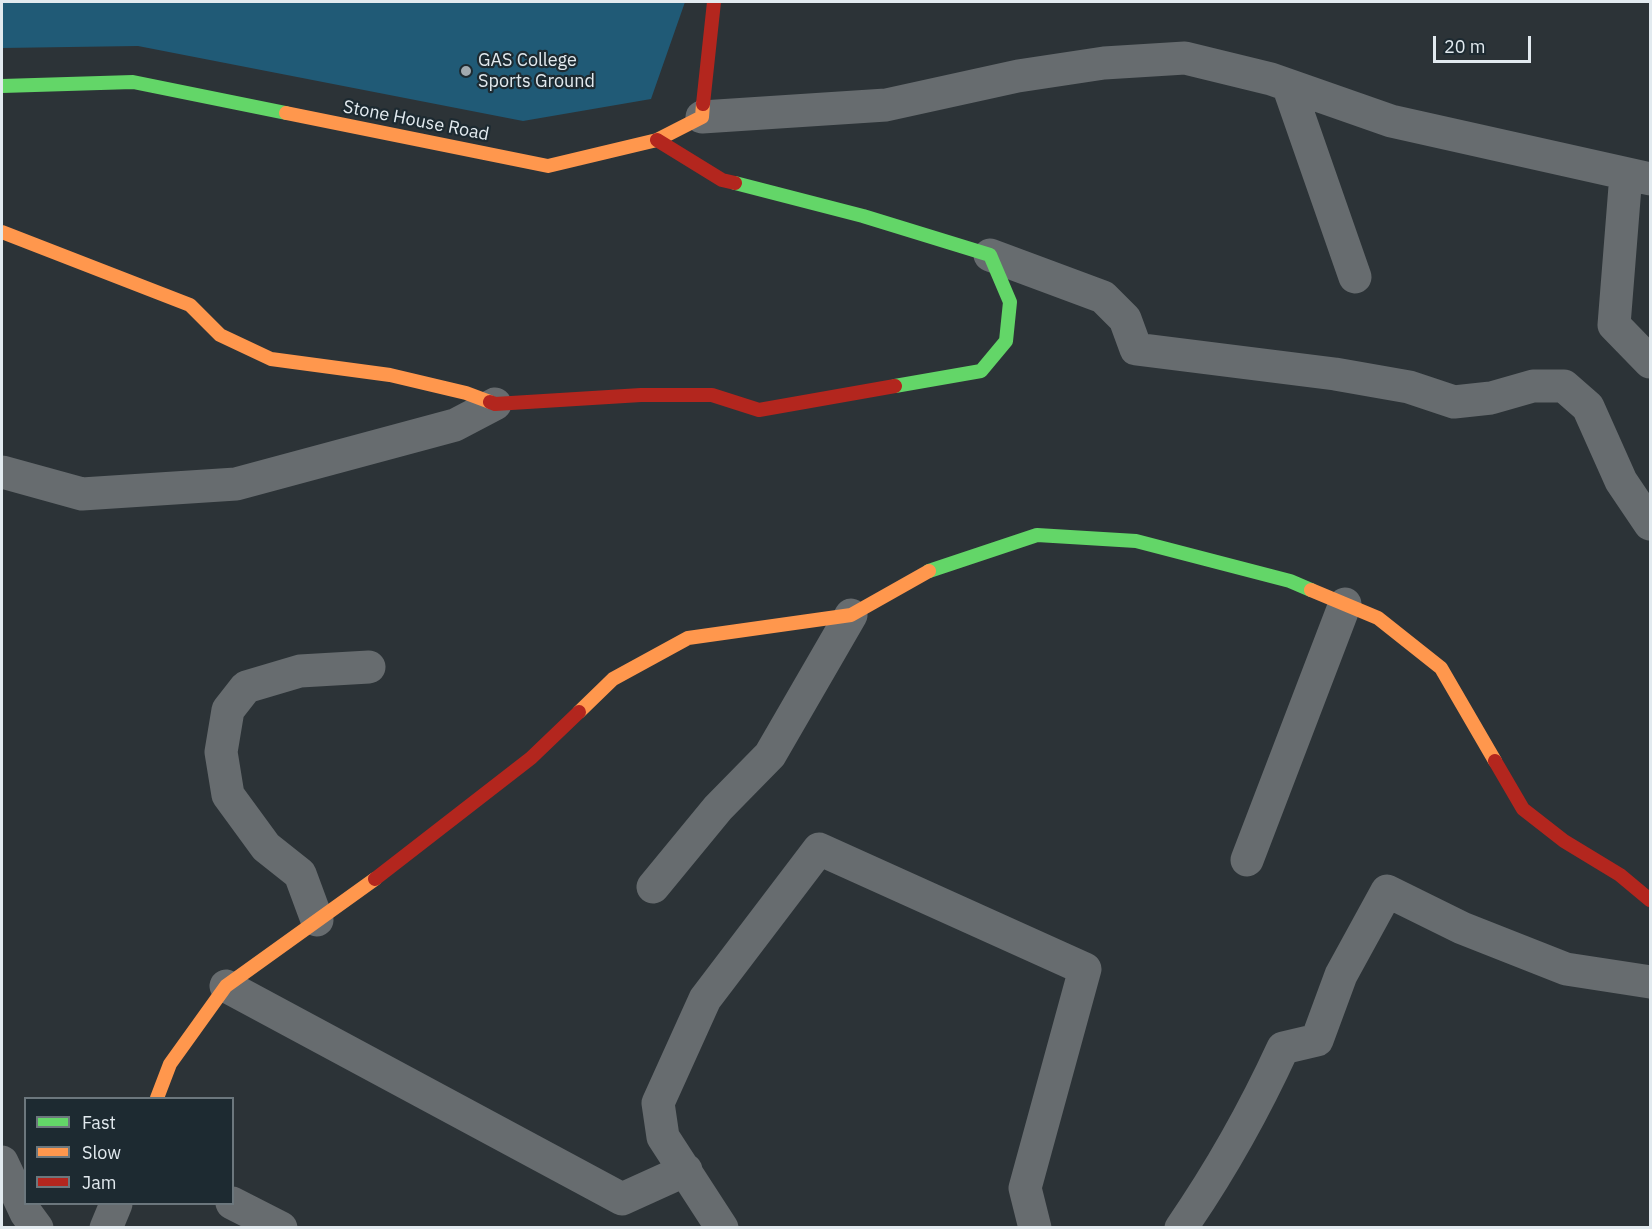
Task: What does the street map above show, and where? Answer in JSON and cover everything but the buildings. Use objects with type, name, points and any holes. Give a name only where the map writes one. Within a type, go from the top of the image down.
[{"type":"street","points":[[714,2],[702,117],[886,105],[1018,76],[1104,63],[1185,58],[1288,85],[1391,122],[1638,176],[1614,326],[1650,362]]},
{"type":"street","name":"Stone House Road","points":[[2,86],[133,81],[548,166],[657,140],[702,117]]},
{"type":"street","points":[[1288,85],[1355,277]]},
{"type":"street","points":[[657,140],[722,180],[863,216],[990,255],[1102,297],[1125,319],[1136,349],[1335,374],[1409,387],[1455,402],[1491,398],[1533,386],[1564,386],[1588,407],[1621,481],[1650,524]]},
{"type":"street","points":[[2,232],[190,305],[220,335],[271,359],[390,375],[466,393],[495,404]]},
{"type":"street","points":[[2,472],[82,494],[236,484],[454,425],[495,404],[641,394],[712,394],[759,410],[981,371],[1006,341],[1010,302],[990,255]]},
{"type":"street","points":[[157,1097],[170,1064],[226,986],[416,850],[531,758],[613,680],[688,638],[851,615],[936,567],[1036,535],[1136,541],[1290,581],[1378,618],[1441,668],[1523,809],[1564,841],[1620,875],[1650,900]]},
{"type":"street","points":[[1247,860],[1345,604]]},
{"type":"street","points":[[653,887],[718,808],[770,754],[851,615]]},
{"type":"street","points":[[317,920],[300,874],[266,847],[228,795],[221,752],[228,710],[246,687],[300,671],[369,667]]},
{"type":"street","points":[[722,1227],[663,1137],[658,1103],[705,999],[819,849],[1085,969],[1025,1188],[1035,1227]]},
{"type":"street","points":[[1181,1227],[1214,1180],[1258,1102],[1283,1048],[1317,1040],[1341,975],[1387,891],[1462,928],[1566,969],[1650,982]]},
{"type":"street","points":[[226,986],[622,1199],[686,1170]]},
{"type":"street","points":[[2,1162],[26,1213],[37,1227]]},
{"type":"street","points":[[234,1204],[281,1227]]},
{"type":"street","points":[[106,1227],[115,1205]]},
{"type":"shaded area","name":"GAS College Sports Ground","points":[[2,2],[685,2],[651,99],[523,121],[138,46],[2,48]]},
{"type":"traffic: fast","points":[[2,86],[133,82],[286,113]]},
{"type":"traffic: fast","points":[[735,183],[863,216],[990,255],[1010,302],[1006,341],[981,371],[895,386]]},
{"type":"traffic: fast","points":[[929,571],[1037,535],[1136,541],[1290,581],[1311,590]]},
{"type":"traffic: slow","points":[[286,113],[548,166],[657,140],[702,117],[703,104]]},
{"type":"traffic: slow","points":[[2,232],[190,305],[220,335],[271,359],[390,375],[466,393],[490,402]]},
{"type":"traffic: slow","points":[[579,712],[613,679],[688,638],[851,615],[929,571]]},
{"type":"traffic: slow","points":[[1311,590],[1378,618],[1441,668],[1495,761]]},
{"type":"traffic: slow","points":[[157,1097],[170,1064],[226,986],[375,879]]},
{"type":"traffic: jam","points":[[703,104],[714,2]]},
{"type":"traffic: jam","points":[[657,140],[722,180],[735,183]]},
{"type":"traffic: jam","points":[[490,402],[495,404],[641,395],[712,395],[759,410],[895,386]]},
{"type":"traffic: jam","points":[[375,879],[531,758],[579,712]]},
{"type":"traffic: jam","points":[[1495,761],[1523,809],[1564,841],[1620,875],[1650,900]]},
{"type":"place","name":"GAS College Sports Ground","points":[[466,71]]}]
